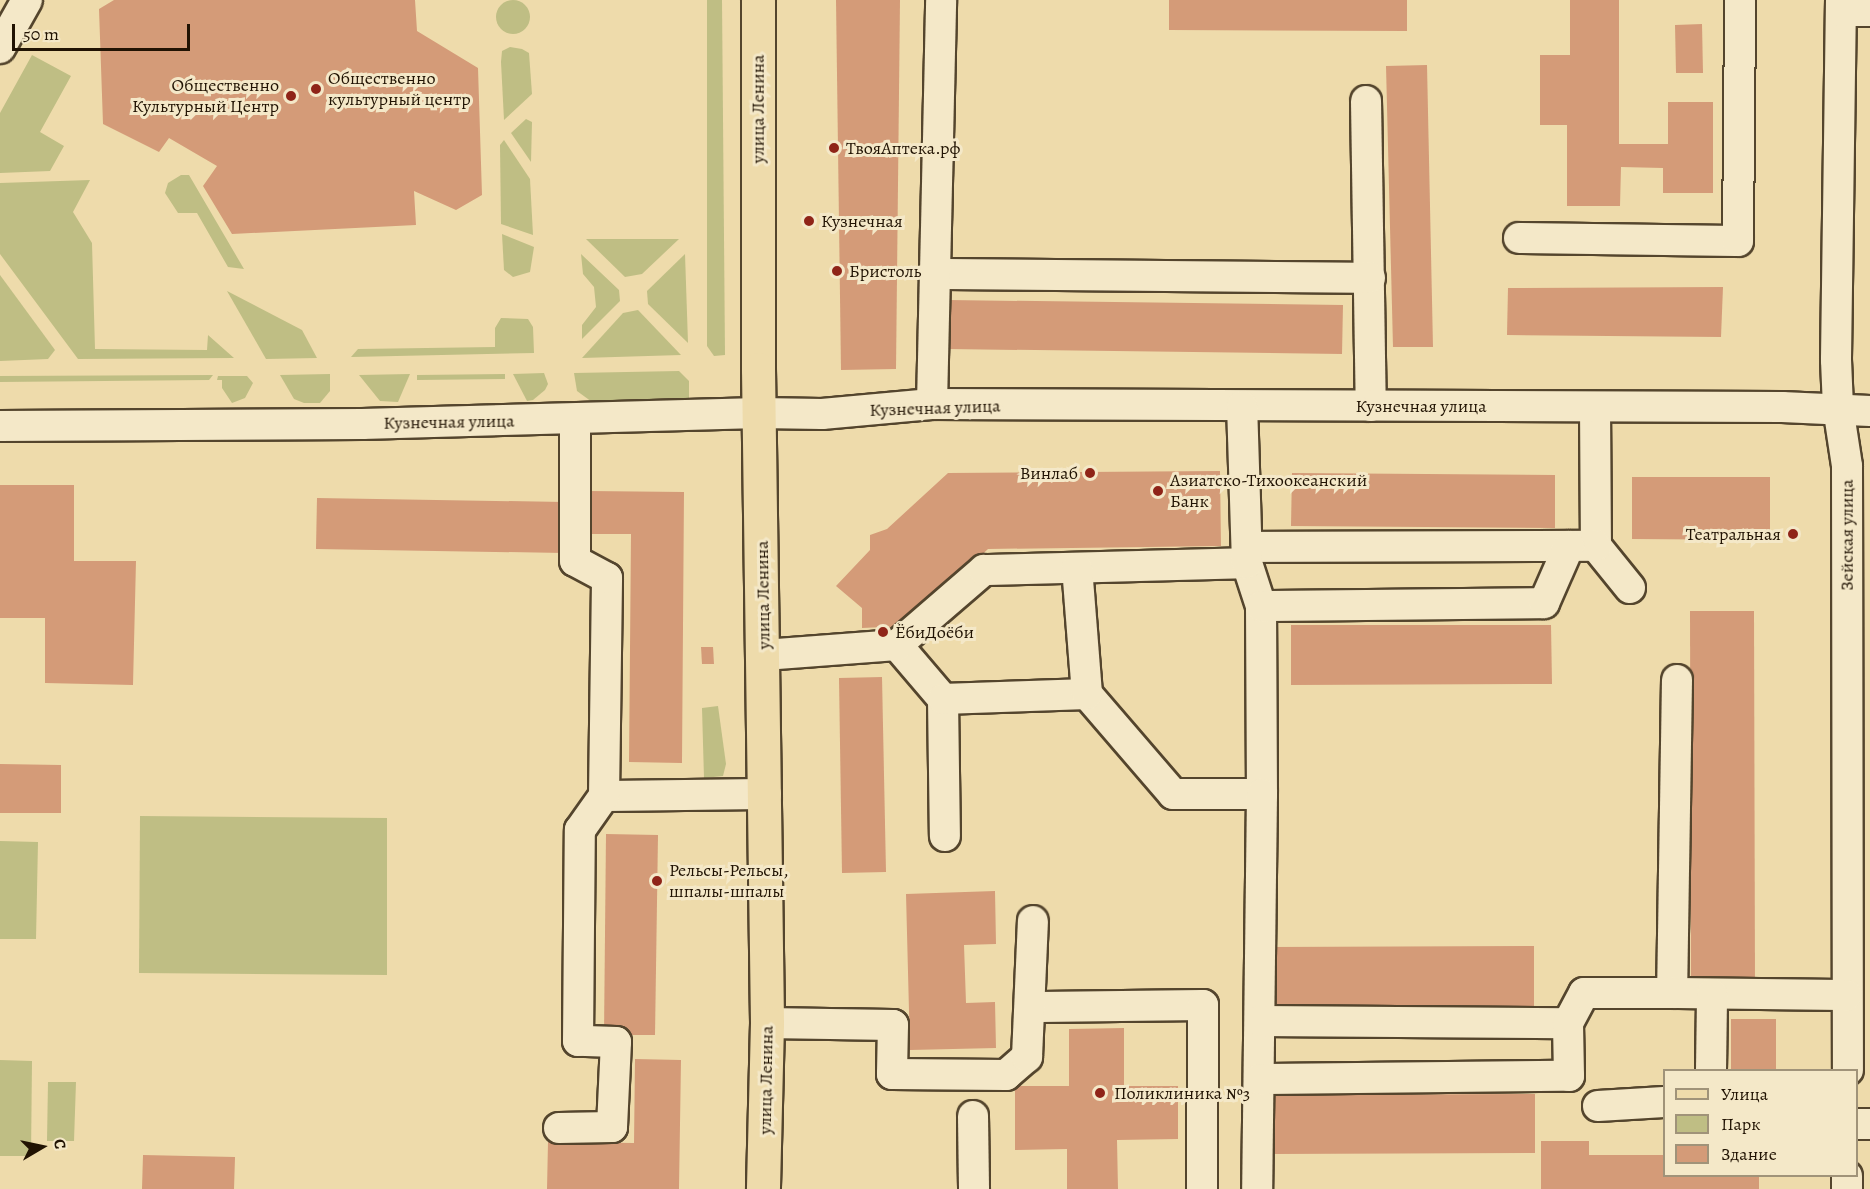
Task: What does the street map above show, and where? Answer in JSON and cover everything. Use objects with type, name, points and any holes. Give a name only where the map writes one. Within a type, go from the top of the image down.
[{"type":"main road","name":"улица Ленина","points":[[758,0],[759,413],[766,794],[767,1023],[763,1189]]},
{"type":"street","points":[[0,48],[27,0]]},
{"type":"street","points":[[932,404],[941,0]]},
{"type":"street","points":[[1519,238],[1738,241],[1740,0]]},
{"type":"street","points":[[1841,6],[1870,11]]},
{"type":"street","name":"Зейская улица","points":[[1841,6],[1838,407],[1847,466],[1859,619],[1847,995],[1848,1069]]},
{"type":"street","points":[[1366,101],[1371,406]]},
{"type":"street","points":[[934,274],[1370,278]]},
{"type":"street","name":"Кузнечная улица","points":[[0,426],[297,425],[759,413],[822,414],[932,404],[1838,407],[1870,411]]},
{"type":"street","points":[[1242,406],[1247,555],[1261,606],[1262,794],[1257,1189]]},
{"type":"street","points":[[1261,606],[1544,603],[1582,546],[1595,407]]},
{"type":"street","points":[[559,1128],[612,1127],[616,1042],[578,1041],[580,830],[604,796],[607,578],[575,561],[575,419]]},
{"type":"street","points":[[764,655],[897,645],[984,570],[1077,568],[1247,555],[1582,546],[1630,588]]},
{"type":"street","points":[[1077,568],[1088,694],[1173,794],[1262,794]]},
{"type":"street","points":[[897,645],[943,699],[945,836]]},
{"type":"street","points":[[1672,993],[1677,680]]},
{"type":"street","points":[[943,699],[1088,694]]},
{"type":"street","points":[[604,796],[766,794]]},
{"type":"street","points":[[767,1023],[893,1025],[892,1074],[1006,1075],[1028,1057],[1033,921]]},
{"type":"street","points":[[1259,1079],[1569,1076],[1569,1023],[1584,993],[1847,995]]},
{"type":"street","points":[[1711,1069],[1712,994]]},
{"type":"street","points":[[1040,1007],[1203,1005],[1202,1189]]},
{"type":"street","points":[[1260,1021],[1569,1023]]},
{"type":"street","points":[[1598,1106],[1663,1102]]},
{"type":"street","points":[[973,1116],[974,1189]]},
{"type":"green space","points":[[513,0],[525,5],[530,17],[525,29],[513,34],[501,29],[496,17],[501,5]]},
{"type":"green space","points":[[707,0],[722,0],[725,355],[714,356],[707,346]]},
{"type":"green space","points":[[510,47],[529,53],[532,94],[504,120],[501,62],[502,51]]},
{"type":"green space","points":[[32,55],[71,76],[40,132],[64,146],[50,171],[0,173],[0,113]]},
{"type":"green space","points":[[526,119],[532,122],[531,162],[511,133]]},
{"type":"green space","points":[[504,140],[530,179],[533,235],[501,224],[500,145]]},
{"type":"green space","points":[[181,175],[189,175],[244,269],[228,267],[197,213],[178,213],[165,193],[168,183]]},
{"type":"green space","points":[[90,180],[73,212],[92,243],[95,349],[207,350],[208,335],[234,358],[78,359],[0,254],[0,183]]},
{"type":"green space","points":[[502,234],[534,247],[530,272],[513,277],[504,270]]},
{"type":"green space","points":[[586,239],[679,239],[642,274],[625,277]]},
{"type":"green space","points":[[581,254],[619,290],[620,301],[582,339],[582,325],[596,307],[594,287],[583,274]]},
{"type":"green space","points":[[685,254],[688,343],[648,304],[647,291]]},
{"type":"green space","points":[[0,275],[55,350],[48,359],[0,361]]},
{"type":"green space","points":[[227,291],[302,330],[317,358],[266,359]]},
{"type":"green space","points":[[638,310],[681,355],[582,358],[623,313]]},
{"type":"green space","points":[[501,318],[528,319],[533,327],[534,353],[351,357],[358,349],[495,347],[495,328]]},
{"type":"green space","points":[[679,371],[689,381],[689,400],[592,402],[577,391],[574,373]]},
{"type":"green space","points":[[544,373],[548,384],[545,390],[533,400],[527,401],[513,374]]},
{"type":"green space","points":[[330,374],[330,391],[320,403],[304,403],[294,399],[280,375]]},
{"type":"green space","points":[[410,374],[398,402],[380,401],[359,375]]},
{"type":"green space","points":[[505,374],[505,379],[417,380],[417,375]]},
{"type":"green space","points":[[213,375],[209,380],[0,382],[0,376]]},
{"type":"green space","points":[[218,376],[247,376],[253,383],[245,398],[232,403],[222,388],[222,380],[217,380]]},
{"type":"green space","points":[[718,706],[726,764],[723,776],[704,778],[702,708]]},
{"type":"green space","points":[[140,816],[387,818],[387,975],[139,973]]},
{"type":"green space","points":[[0,841],[38,842],[36,939],[0,939]]},
{"type":"green space","points":[[0,1060],[32,1061],[31,1156],[0,1156]]},
{"type":"green space","points":[[48,1082],[76,1082],[74,1141],[47,1141]]},
{"type":"building","name":"Общественно Культурный Центр","points":[[114,0],[415,0],[417,31],[478,68],[482,195],[456,210],[414,191],[416,225],[232,234],[203,186],[217,166],[169,138],[159,152],[103,124],[99,9]]},
{"type":"building","points":[[836,0],[900,0],[896,369],[841,370]]},
{"type":"building","points":[[1169,0],[1407,0],[1407,31],[1169,30]]},
{"type":"building","points":[[1570,0],[1619,0],[1619,144],[1668,144],[1668,102],[1713,102],[1713,193],[1663,193],[1663,168],[1621,167],[1620,206],[1567,206],[1567,125],[1540,125],[1540,55],[1570,55]]},
{"type":"building","points":[[1702,24],[1703,73],[1676,73],[1675,25]]},
{"type":"building","points":[[1427,65],[1433,347],[1393,347],[1386,66]]},
{"type":"building","points":[[1723,287],[1721,337],[1507,335],[1508,288]]},
{"type":"building","points":[[948,300],[1343,305],[1342,354],[948,349]]},
{"type":"building","points":[[1220,471],[1221,546],[988,549],[895,636],[884,627],[862,628],[862,608],[836,586],[870,550],[870,535],[887,529],[948,473]]},
{"type":"building","points":[[1292,473],[1555,475],[1555,528],[1291,526]]},
{"type":"building","points":[[1632,477],[1770,477],[1770,540],[1632,539]]},
{"type":"building","points":[[0,485],[74,485],[74,561],[136,561],[133,685],[45,683],[45,618],[0,618]]},
{"type":"building","points":[[588,491],[684,492],[682,763],[629,762],[631,534],[588,534]]},
{"type":"building","points":[[317,498],[564,502],[564,553],[316,549]]},
{"type":"building","points":[[1690,611],[1754,611],[1755,986],[1691,986]]},
{"type":"building","points":[[1291,625],[1551,625],[1552,684],[1291,685]]},
{"type":"building","points":[[701,647],[713,647],[714,664],[702,664]]},
{"type":"building","points":[[882,677],[886,872],[842,873],[839,678]]},
{"type":"building","points":[[0,764],[61,765],[61,813],[0,813]]},
{"type":"building","points":[[606,834],[658,835],[655,1035],[604,1035]]},
{"type":"building","points":[[995,891],[996,944],[964,945],[966,1003],[995,1002],[996,1048],[910,1050],[906,894]]},
{"type":"building","points":[[1534,946],[1534,1006],[1270,1006],[1270,947]]},
{"type":"building","points":[[1731,1019],[1776,1019],[1776,1069],[1731,1069]]},
{"type":"building","points":[[1124,1028],[1124,1086],[1178,1086],[1178,1139],[1117,1140],[1118,1189],[1067,1189],[1067,1149],[1015,1150],[1015,1086],[1069,1086],[1069,1029]]},
{"type":"building","points":[[635,1059],[681,1060],[679,1189],[547,1189],[548,1142],[634,1143]]},
{"type":"building","points":[[1535,1094],[1535,1153],[1273,1154],[1272,1095]]},
{"type":"building","points":[[1541,1141],[1589,1141],[1589,1155],[1663,1155],[1663,1177],[1759,1177],[1759,1189],[1541,1189]]},
{"type":"building","points":[[143,1155],[235,1157],[234,1189],[142,1189]]},
{"type":"place","name":"Общественно культурный центр","points":[[316,89]]},
{"type":"place","name":"Общественно Культурный Центр","points":[[291,96]]},
{"type":"place","name":"ТвояАптека.рф","points":[[834,148]]},
{"type":"place","name":"Кузнечная","points":[[809,221]]},
{"type":"place","name":"Бристоль","points":[[837,271]]},
{"type":"place","name":"Винлаб","points":[[1090,473]]},
{"type":"place","name":"Азиатско-Тихоокеанский Банк","points":[[1158,491]]},
{"type":"place","name":"Театральная","points":[[1793,534]]},
{"type":"place","name":"ЁбиДоёби","points":[[883,632]]},
{"type":"place","name":"Рельсы-Рельсы, шпалы-шпалы","points":[[657,881]]},
{"type":"place","name":"Поликлиника №3","points":[[1100,1093]]}]
